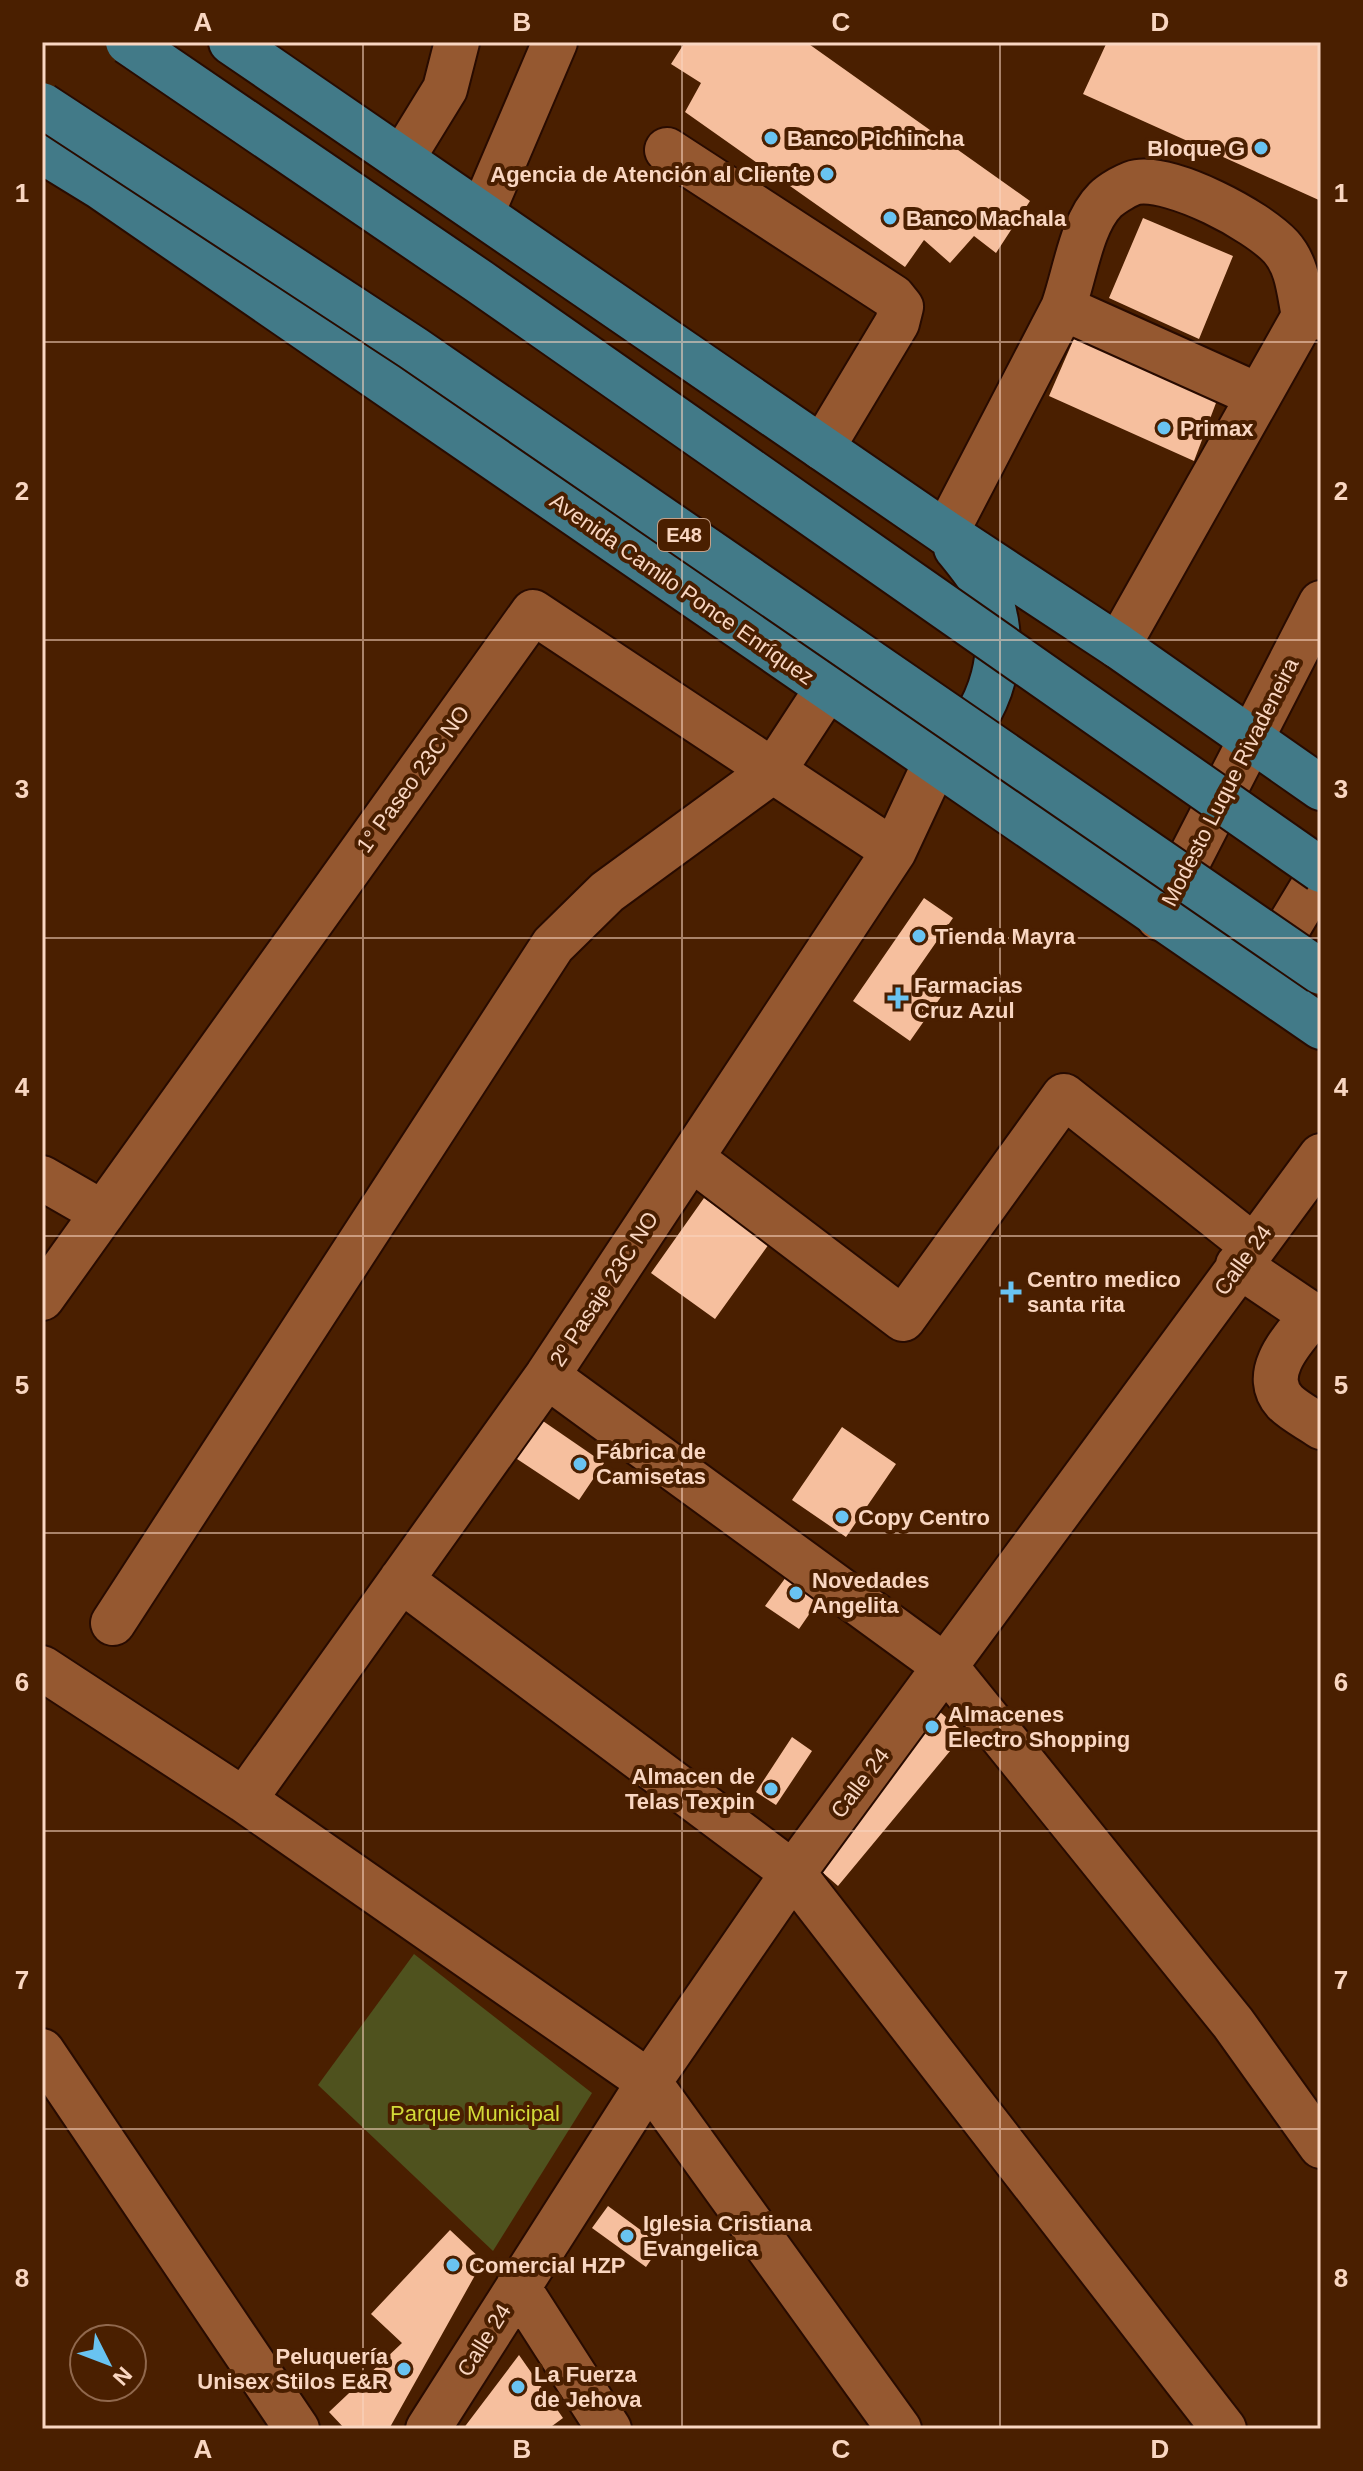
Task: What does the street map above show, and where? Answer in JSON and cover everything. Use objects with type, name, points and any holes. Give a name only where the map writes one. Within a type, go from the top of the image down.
[{"type":"main road","points":[[128,42],[480,282],[1321,871]]},
{"type":"main road","points":[[231,42],[946,533],[1118,646],[1321,788]]},
{"type":"main road","name":"Avenida Camilo Ponce Enríquez","points":[[42,105],[413,348],[1321,972]]},
{"type":"main road","name":"Avenida Camilo Ponce Enríquez","points":[[42,151],[125,204],[1321,1027]]},
{"type":"main road","points":[[936,761],[960,742],[975,720],[993,683],[998,659],[996,617],[983,584],[946,533]]},
{"type":"street","points":[[402,159],[445,89],[457,42]]},
{"type":"street","points":[[482,213],[555,42]]},
{"type":"street","points":[[667,150],[893,297],[901,307],[897,323],[822,448]]},
{"type":"street","points":[[946,533],[1063,308],[1078,268],[1086,228],[1106,199],[1136,181],[1176,186],[1264,233],[1282,249],[1296,271],[1312,317],[1259,396],[1118,646]]},
{"type":"street","points":[[1063,308],[1259,396]]},
{"type":"street","name":"Modesto Luque Rivadeneira","points":[[1159,918],[1253,741],[1321,603]]},
{"type":"street","name":"1° Paseo 23C NO","points":[[42,1298],[533,612],[894,851]]},
{"type":"street","points":[[113,1623],[553,945],[607,892],[774,770],[827,689]]},
{"type":"street","name":"2º Pasaje 23C NO","points":[[244,1800],[547,1376],[894,851],[936,761]]},
{"type":"street","points":[[1255,982],[1321,871]]},
{"type":"street","points":[[691,1158],[903,1319],[1064,1096],[1317,1318],[1277,1364],[1275,1381],[1285,1401],[1321,1427]]},
{"type":"street","name":"Calle 24","points":[[428,2429],[649,2082],[793,1873],[1245,1255],[1321,1156]]},
{"type":"street","points":[[42,1178],[103,1213]]},
{"type":"street","points":[[547,1376],[946,1667],[1233,2023],[1321,2146]]},
{"type":"street","points":[[401,1580],[793,1873],[1224,2429]]},
{"type":"street","points":[[42,1668],[244,1800],[649,2082],[899,2429]]},
{"type":"street","points":[[42,2051],[297,2429]]},
{"type":"street","points":[[518,2287],[609,2429]]},
{"type":"green space","name":"Parque Municipal","points":[[414,1954],[592,2093],[493,2251],[318,2085]]},
{"type":"building","points":[[685,42],[806,42],[1030,201],[996,253],[974,236],[950,263],[924,240],[905,267],[685,112],[701,83],[671,64]]},
{"type":"building","name":"Bloque G","points":[[1107,42],[1321,42],[1321,201],[1083,94]]},
{"type":"building","points":[[1143,218],[1233,256],[1199,339],[1109,298]]},
{"type":"building","name":"Primax","points":[[1076,334],[1219,395],[1194,461],[1049,396]]},
{"type":"building","name":"Farmacias Cruz Azul","points":[[924,898],[953,918],[914,974],[943,994],[910,1041],[853,1001]]},
{"type":"building","points":[[704,1198],[769,1244],[715,1319],[651,1273]]},
{"type":"building","points":[[540,1419],[604,1463],[579,1500],[514,1457]]},
{"type":"building","points":[[842,1427],[896,1464],[846,1537],[792,1500]]},
{"type":"building","points":[[786,1577],[819,1600],[799,1629],[765,1606]]},
{"type":"building","points":[[934,1707],[965,1733],[838,1886],[807,1859]]},
{"type":"building","points":[[792,1737],[812,1751],[776,1805],[756,1792]]},
{"type":"building","name":"Iglesia Cristiana Evangelica","points":[[608,2206],[661,2245],[646,2267],[592,2228]]},
{"type":"building","points":[[450,2230],[483,2261],[389,2429],[345,2429],[329,2412],[402,2343],[371,2314]]},
{"type":"building","name":"La Fuerza de Jehova","points":[[519,2355],[563,2418],[548,2429],[463,2429]]},
{"type":"place","name":"Banco Pichincha","points":[[771,138]]},
{"type":"place","name":"Bloque G","points":[[1261,148]]},
{"type":"place","name":"Agencia de Atención al Cliente","points":[[827,174]]},
{"type":"place","name":"Banco Machala","points":[[890,218]]},
{"type":"place","name":"Primax","points":[[1164,428]]},
{"type":"place","name":"Tienda Mayra","points":[[919,936]]},
{"type":"place","name":"Farmacias Cruz Azul","points":[[898,998]]},
{"type":"place","name":"Centro medico santa rita","points":[[1011,1292]]},
{"type":"place","name":"Fábrica de Camisetas","points":[[580,1464]]},
{"type":"place","name":"Copy Centro","points":[[842,1517]]},
{"type":"place","name":"Novedades Angelita","points":[[796,1593]]},
{"type":"place","name":"Almacenes Electro Shopping","points":[[932,1727]]},
{"type":"place","name":"Almacen de Telas Texpin","points":[[771,1789]]},
{"type":"place","name":"Iglesia Cristiana Evangelica","points":[[627,2236]]},
{"type":"place","name":"Comercial HZP","points":[[453,2265]]},
{"type":"place","name":"Peluquería Unisex Stilos E&R","points":[[404,2369]]},
{"type":"place","name":"La Fuerza de Jehova","points":[[518,2387]]}]
